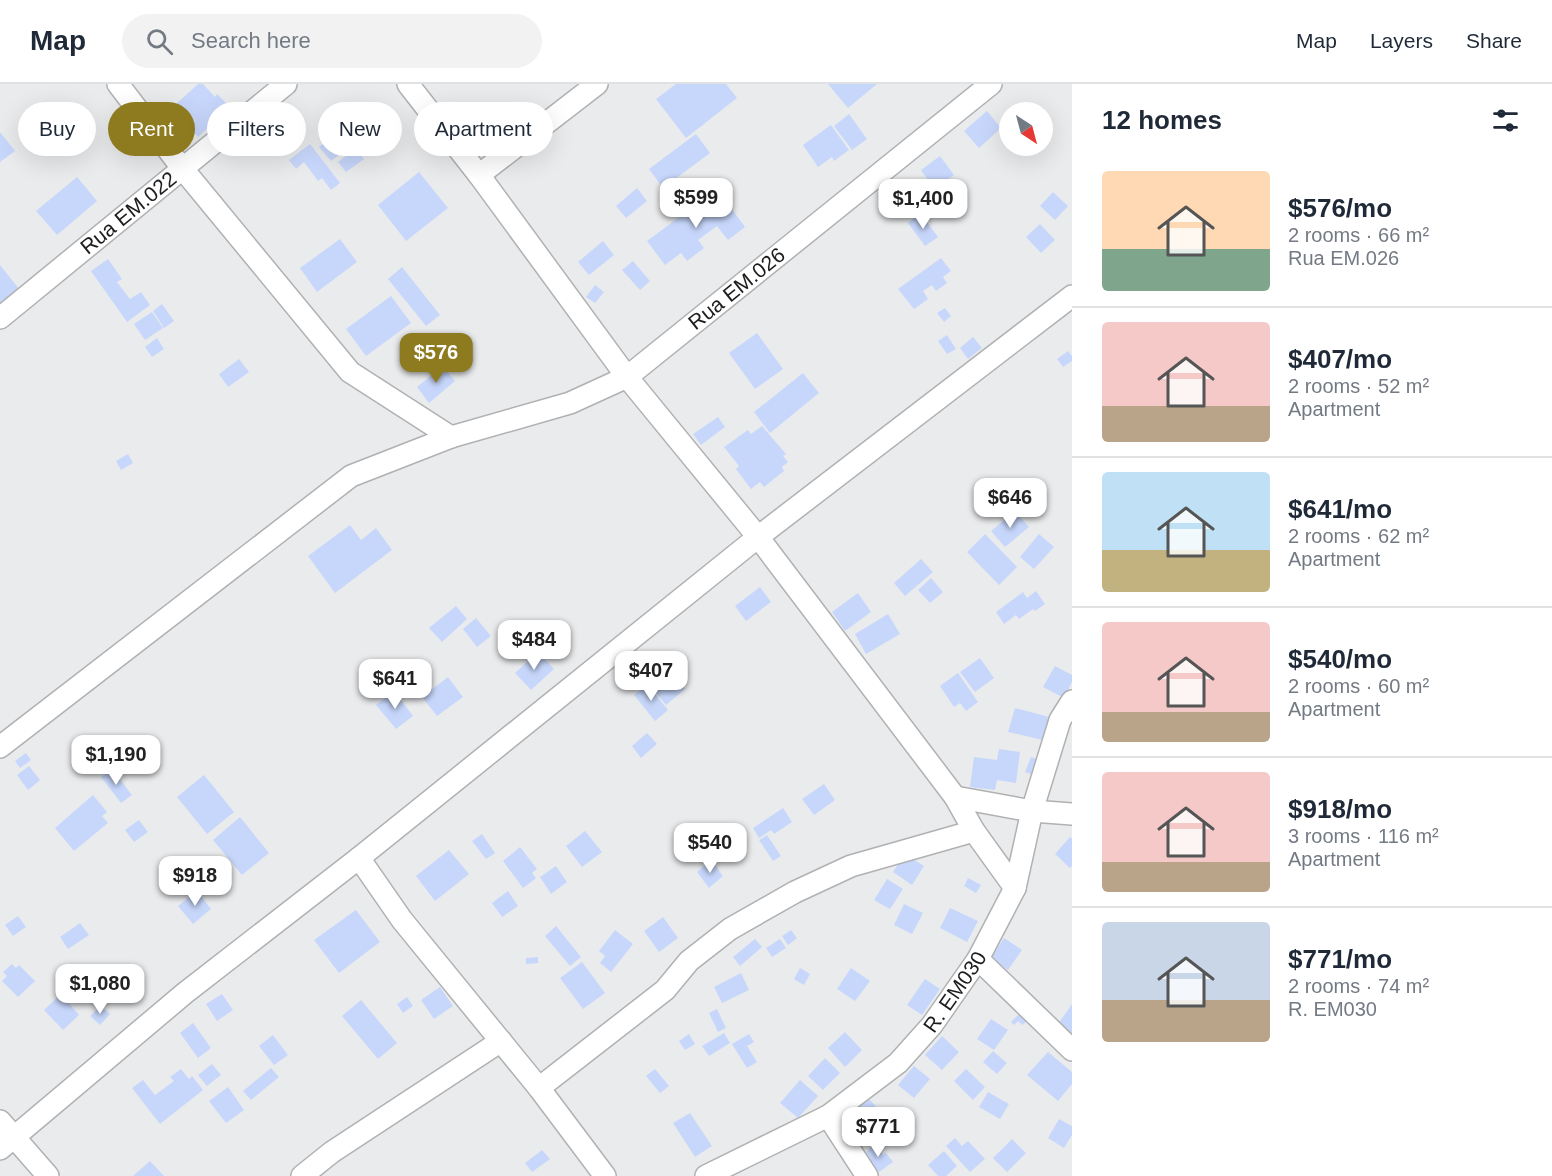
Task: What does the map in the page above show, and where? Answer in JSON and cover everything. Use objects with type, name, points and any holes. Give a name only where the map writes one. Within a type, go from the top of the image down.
[{"type":"street","points":[[118,84],[182,168],[350,372],[451,437]]},
{"type":"street","name":"Rua EM.022","points":[[0,318],[286,84]]},
{"type":"street","points":[[408,84],[479,175],[627,377],[758,537],[955,797],[974,831],[1015,888]]},
{"type":"street","points":[[479,175],[597,84]]},
{"type":"street","name":"Rua EM.026","points":[[0,747],[351,476],[451,437],[570,403],[627,377],[991,84]]},
{"type":"street","points":[[8,1143],[184,993],[359,858],[758,537],[1072,296]]},
{"type":"street","name":"R. EM030","points":[[706,1176],[828,1116],[898,1063],[932,1025],[978,958],[1015,888],[1032,811],[1060,720],[1072,701]]},
{"type":"street","points":[[955,797],[1032,811],[1072,814]]},
{"type":"street","points":[[539,1088],[664,990],[689,961],[730,928],[795,892],[851,866],[974,831]]},
{"type":"street","points":[[359,858],[402,920],[539,1088],[605,1176]]},
{"type":"street","points":[[978,958],[1072,1050]]},
{"type":"street","points":[[302,1176],[332,1152],[501,1041]]},
{"type":"street","points":[[828,1116],[867,1176]]},
{"type":"street","points":[[0,1121],[8,1143],[48,1176]]},
{"type":"building","points":[[198,84],[203,84],[215,97],[217,94],[225,102],[207,102],[207,129],[198,137],[195,134],[195,102],[178,102]]},
{"type":"building","points":[[676,84],[726,84],[737,98],[686,138],[656,99]]},
{"type":"building","points":[[828,84],[877,84],[848,108]]},
{"type":"building","points":[[987,111],[999,126],[999,130],[979,148],[964,131]]},
{"type":"building","points":[[849,114],[867,139],[852,150],[834,126]]},
{"type":"building","points":[[831,125],[849,150],[834,161],[832,157],[818,167],[803,145]]},
{"type":"building","points":[[0,132],[15,151],[0,162]]},
{"type":"building","points":[[696,134],[710,153],[663,188],[649,169]]},
{"type":"building","points":[[310,144],[340,183],[331,190],[322,178],[318,181],[304,162],[296,169],[289,160],[294,156],[306,156],[306,147]]},
{"type":"building","points":[[327,156],[338,156],[331,161]]},
{"type":"building","points":[[346,156],[362,156],[364,159],[346,172],[338,162]]},
{"type":"building","points":[[940,156],[954,175],[934,189],[921,170]]},
{"type":"building","points":[[419,172],[448,208],[406,241],[378,205]]},
{"type":"building","points":[[77,177],[97,201],[57,235],[36,211]]},
{"type":"building","points":[[637,188],[647,201],[626,218],[616,206]]},
{"type":"building","points":[[717,189],[745,227],[728,240],[717,226],[698,240],[704,248],[687,261],[681,253],[665,265],[647,241]]},
{"type":"building","points":[[1053,192],[1068,206],[1055,220],[1040,206]]},
{"type":"building","points":[[920,213],[938,237],[925,246],[908,223]]},
{"type":"building","points":[[1040,224],[1055,240],[1041,253],[1026,237]]},
{"type":"building","points":[[340,239],[357,262],[317,292],[300,268]]},
{"type":"building","points":[[603,241],[614,255],[589,275],[578,262]]},
{"type":"building","points":[[941,258],[951,271],[943,277],[947,283],[936,291],[932,285],[923,291],[928,299],[914,309],[898,289]]},
{"type":"building","points":[[108,259],[122,279],[117,282],[130,299],[141,292],[150,305],[127,322],[91,271]]},
{"type":"building","points":[[633,261],[650,281],[640,290],[622,270]]},
{"type":"building","points":[[0,265],[19,289],[0,305]]},
{"type":"building","points":[[402,267],[440,315],[426,326],[388,279]]},
{"type":"building","points":[[595,285],[604,292],[595,303],[586,297]]},
{"type":"building","points":[[391,296],[411,323],[366,356],[346,329]]},
{"type":"building","points":[[162,304],[174,321],[164,328],[153,311]]},
{"type":"building","points":[[945,308],[951,316],[944,322],[937,313]]},
{"type":"building","points":[[152,312],[163,328],[145,340],[134,324]]},
{"type":"building","points":[[757,333],[783,369],[755,389],[729,353]]},
{"type":"building","points":[[453,334],[474,360],[460,371],[439,345]]},
{"type":"building","points":[[947,335],[956,349],[947,354],[938,341]]},
{"type":"building","points":[[973,337],[982,348],[968,359],[960,348]]},
{"type":"building","points":[[157,338],[164,349],[152,357],[145,347]]},
{"type":"building","points":[[1068,351],[1072,356],[1072,361],[1063,367],[1057,359]]},
{"type":"building","points":[[239,359],[249,372],[228,387],[219,374]]},
{"type":"building","points":[[443,366],[455,381],[429,403],[417,387]]},
{"type":"building","points":[[803,373],[819,393],[770,433],[754,412]]},
{"type":"building","points":[[718,417],[725,427],[701,445],[693,434]]},
{"type":"building","points":[[762,426],[786,454],[783,456],[788,462],[782,467],[784,471],[764,487],[760,482],[751,489],[736,469],[739,466],[724,447],[748,430],[751,434]]},
{"type":"building","points":[[128,454],[133,463],[121,470],[116,461]]},
{"type":"building","points":[[1015,511],[1029,527],[1005,547],[991,531]]},
{"type":"building","points":[[350,525],[361,540],[376,528],[392,550],[335,593],[308,556]]},
{"type":"building","points":[[985,534],[1017,567],[999,585],[967,552]]},
{"type":"building","points":[[1039,534],[1054,547],[1034,569],[1020,557]]},
{"type":"building","points":[[921,559],[933,572],[905,596],[894,583]]},
{"type":"building","points":[[931,578],[943,592],[930,603],[918,590]]},
{"type":"building","points":[[760,587],[771,602],[746,621],[735,606]]},
{"type":"building","points":[[1036,591],[1045,604],[1019,619],[1016,615],[1004,624],[996,612],[1023,592],[1027,598]]},
{"type":"building","points":[[858,593],[871,612],[845,631],[832,612]]},
{"type":"building","points":[[456,606],[467,619],[442,642],[429,628]]},
{"type":"building","points":[[888,614],[900,634],[866,654],[855,634]]},
{"type":"building","points":[[476,618],[491,636],[477,647],[463,629]]},
{"type":"building","points":[[538,652],[554,669],[531,690],[515,673]]},
{"type":"building","points":[[980,658],[994,678],[975,692],[960,672]]},
{"type":"building","points":[[665,665],[685,689],[666,705],[646,681]]},
{"type":"building","points":[[1055,666],[1072,675],[1072,682],[1064,698],[1043,687]]},
{"type":"building","points":[[958,673],[978,702],[966,711],[960,703],[954,707],[940,686]]},
{"type":"building","points":[[448,677],[463,697],[437,716],[422,697]]},
{"type":"building","points":[[647,684],[668,710],[655,721],[634,695]]},
{"type":"building","points":[[394,691],[413,716],[396,729],[376,705]]},
{"type":"building","points":[[1015,708],[1053,718],[1047,741],[1008,732]]},
{"type":"building","points":[[647,733],[657,744],[641,758],[632,746]]},
{"type":"building","points":[[999,749],[1020,752],[1016,783],[997,780],[995,790],[970,787],[974,757],[997,760]]},
{"type":"building","points":[[26,753],[31,760],[20,768],[15,761]]},
{"type":"building","points":[[1031,757],[1042,761],[1036,776],[1025,772]]},
{"type":"building","points":[[29,766],[40,780],[28,790],[17,775]]},
{"type":"building","points":[[112,769],[132,795],[121,803],[101,777]]},
{"type":"building","points":[[204,775],[234,812],[207,834],[177,797]]},
{"type":"building","points":[[824,784],[835,800],[814,815],[802,799]]},
{"type":"building","points":[[93,795],[107,812],[102,816],[108,823],[74,851],[55,828]]},
{"type":"building","points":[[783,808],[792,822],[774,834],[771,830],[759,838],[753,828]]},
{"type":"building","points":[[240,817],[269,853],[242,875],[213,840]]},
{"type":"building","points":[[139,820],[148,832],[134,842],[125,830]]},
{"type":"building","points":[[585,831],[602,852],[582,867],[566,846]]},
{"type":"building","points":[[482,834],[495,853],[486,859],[472,841]]},
{"type":"building","points":[[767,835],[781,856],[773,861],[759,840]]},
{"type":"building","points":[[1070,837],[1072,839],[1072,866],[1070,868],[1055,854]]},
{"type":"building","points":[[520,847],[537,869],[532,873],[536,878],[523,888],[503,861]]},
{"type":"building","points":[[449,850],[469,874],[435,901],[416,876]]},
{"type":"building","points":[[905,854],[924,866],[912,885],[893,872]]},
{"type":"building","points":[[711,860],[723,876],[709,888],[697,872]]},
{"type":"building","points":[[556,866],[567,882],[551,894],[540,877]]},
{"type":"building","points":[[968,878],[981,885],[976,893],[964,886]]},
{"type":"building","points":[[887,879],[903,889],[890,909],[874,900]]},
{"type":"building","points":[[197,891],[211,909],[193,924],[178,906]]},
{"type":"building","points":[[508,891],[518,906],[502,917],[492,903]]},
{"type":"building","points":[[904,904],[923,913],[912,934],[894,925]]},
{"type":"building","points":[[950,908],[978,921],[967,942],[940,928]]},
{"type":"building","points":[[356,910],[380,942],[339,973],[314,940]]},
{"type":"building","points":[[18,916],[26,927],[13,936],[5,925]]},
{"type":"building","points":[[663,917],[678,938],[659,952],[644,931]]},
{"type":"building","points":[[80,923],[89,935],[68,949],[60,937]]},
{"type":"building","points":[[556,926],[581,957],[570,966],[545,936]]},
{"type":"building","points":[[615,930],[633,944],[611,972],[600,963],[605,956],[599,951]]},
{"type":"building","points":[[791,930],[797,938],[788,945],[782,936]]},
{"type":"building","points":[[1004,938],[1022,950],[1008,970],[991,958]]},
{"type":"building","points":[[755,939],[762,947],[740,966],[733,957]]},
{"type":"building","points":[[780,939],[786,948],[772,957],[766,948]]},
{"type":"building","points":[[538,957],[538,963],[526,964],[526,958]]},
{"type":"building","points":[[582,962],[605,993],[583,1009],[560,978]]},
{"type":"building","points":[[12,964],[16,968],[19,965],[35,981],[18,997],[2,981],[7,976],[3,972]]},
{"type":"building","points":[[800,968],[810,974],[804,985],[794,979]]},
{"type":"building","points":[[851,968],[870,981],[855,1001],[837,989]]},
{"type":"building","points":[[741,973],[749,990],[722,1003],[714,987]]},
{"type":"building","points":[[925,979],[940,989],[922,1015],[907,1005]]},
{"type":"building","points":[[440,987],[453,1006],[434,1019],[421,1000]]},
{"type":"building","points":[[61,994],[79,1015],[63,1030],[44,1010]]},
{"type":"building","points":[[222,994],[233,1010],[217,1021],[206,1004]]},
{"type":"building","points":[[407,997],[413,1006],[403,1013],[397,1004]]},
{"type":"building","points":[[361,1000],[397,1043],[378,1059],[342,1016]]},
{"type":"building","points":[[1072,1004],[1072,1034],[1058,1024]]},
{"type":"building","points":[[101,1006],[110,1014],[100,1025],[90,1016]]},
{"type":"building","points":[[717,1009],[726,1028],[718,1032],[709,1013]]},
{"type":"building","points":[[1021,1012],[1029,1020],[1022,1025],[1018,1021],[1014,1025],[1011,1022]]},
{"type":"building","points":[[991,1019],[1008,1030],[994,1050],[977,1039]]},
{"type":"building","points":[[193,1023],[211,1048],[198,1058],[180,1033]]},
{"type":"building","points":[[845,1032],[862,1050],[845,1067],[828,1048]]},
{"type":"building","points":[[724,1033],[730,1043],[709,1056],[702,1046]]},
{"type":"building","points":[[689,1034],[695,1044],[685,1050],[679,1041]]},
{"type":"building","points":[[749,1034],[754,1042],[747,1046],[757,1062],[747,1068],[732,1044]]},
{"type":"building","points":[[273,1035],[288,1055],[274,1065],[259,1046]]},
{"type":"building","points":[[942,1036],[959,1052],[942,1070],[925,1055]]},
{"type":"building","points":[[993,1051],[1007,1063],[997,1074],[983,1062]]},
{"type":"building","points":[[1048,1052],[1072,1072],[1072,1084],[1058,1101],[1027,1075]]},
{"type":"building","points":[[825,1058],[840,1073],[823,1090],[808,1076]]},
{"type":"building","points":[[212,1064],[221,1075],[207,1086],[198,1075]]},
{"type":"building","points":[[914,1066],[930,1079],[914,1098],[898,1085]]},
{"type":"building","points":[[271,1068],[279,1077],[251,1100],[243,1091]]},
{"type":"building","points":[[181,1069],[189,1079],[192,1076],[203,1090],[160,1124],[132,1088],[143,1080],[155,1095],[174,1081],[170,1077]]},
{"type":"building","points":[[655,1069],[669,1086],[660,1093],[646,1076]]},
{"type":"building","points":[[966,1069],[985,1087],[973,1100],[954,1081]]},
{"type":"building","points":[[800,1080],[818,1096],[798,1118],[780,1103]]},
{"type":"building","points":[[228,1087],[244,1110],[226,1123],[209,1101]]},
{"type":"building","points":[[988,1092],[1009,1104],[1000,1119],[979,1107]]},
{"type":"building","points":[[867,1097],[884,1115],[866,1132],[849,1114]]},
{"type":"building","points":[[690,1113],[712,1146],[695,1157],[673,1123]]},
{"type":"building","points":[[1059,1119],[1072,1126],[1072,1135],[1064,1148],[1048,1138]]},
{"type":"building","points":[[955,1138],[962,1146],[968,1141],[985,1159],[970,1172],[946,1146]]},
{"type":"building","points":[[1012,1139],[1026,1153],[1007,1172],[993,1158]]},
{"type":"building","points":[[875,1144],[883,1155],[886,1153],[893,1162],[879,1172],[864,1154]]},
{"type":"building","points":[[542,1150],[550,1159],[532,1172],[525,1163]]},
{"type":"building","points":[[944,1151],[957,1166],[946,1176],[938,1176],[928,1165]]},
{"type":"building","points":[[150,1161],[164,1176],[133,1176]]}]
